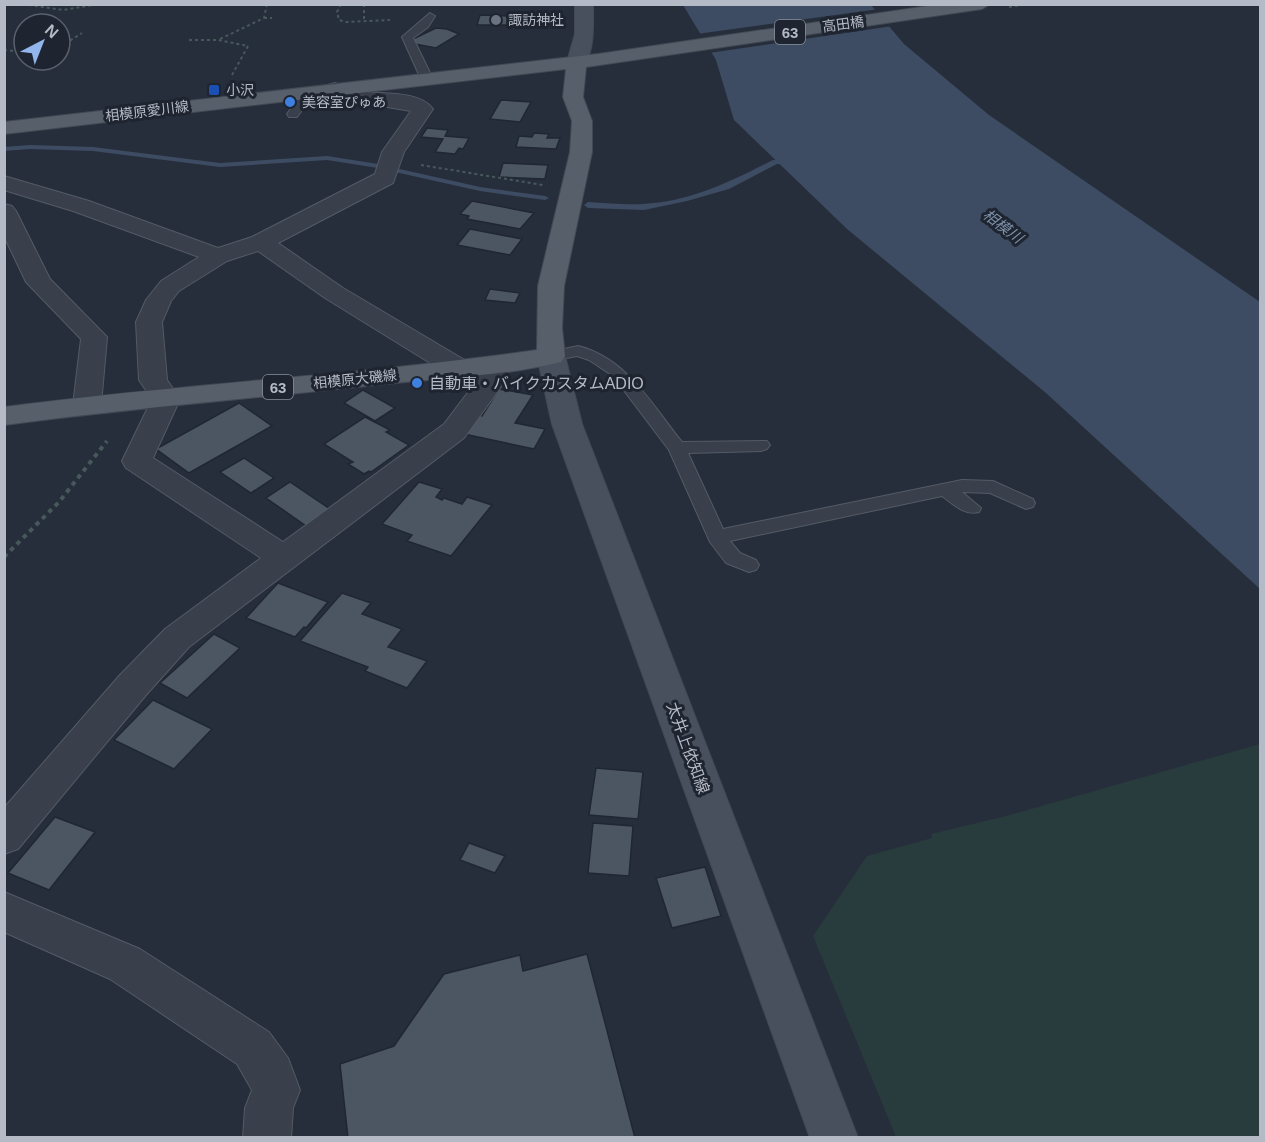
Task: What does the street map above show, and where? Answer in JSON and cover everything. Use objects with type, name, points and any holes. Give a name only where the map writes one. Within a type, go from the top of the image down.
[{"type":"main road","points":[[551,356],[549,328],[551,285],[581,152],[582,121],[573,97],[587,61],[584,4]]},
{"type":"main road","name":"高田橋","points":[[587,61],[982,4]]},
{"type":"main road","name":"相模原愛川線","points":[[4,128],[587,61]]},
{"type":"main road","name":"相模原大磯線","points":[[4,416],[87,405],[166,399],[496,364],[551,356]]},
{"type":"main road","name":"太井上依知線","points":[[551,356],[567,424],[834,1137]]},
{"type":"street","points":[[283,557],[137,461],[166,399],[153,380],[149,322],[159,300],[170,286],[218,256],[261,242],[385,178],[390,159],[400,139],[423,109],[411,103],[340,94],[335,89]]},
{"type":"street","points":[[4,183],[81,206],[218,256]]},
{"type":"street","points":[[4,211],[39,282],[94,337],[87,405]]},
{"type":"street","points":[[261,242],[334,293],[458,368]]},
{"type":"street","points":[[4,837],[133,685],[177,638],[454,431],[489,384],[496,364]]},
{"type":"street","points":[[4,911],[125,964],[253,1048],[272,1074],[276,1090],[269,1108],[267,1137]]},
{"type":"lane","points":[[426,79],[407,37],[423,25],[430,16]]},
{"type":"lane","points":[[293,114],[309,92]]},
{"type":"lane","points":[[551,356],[578,351],[595,357],[619,373],[677,448],[717,537],[732,558],[749,565]]},
{"type":"lane","points":[[677,448],[762,445]]},
{"type":"lane","points":[[717,537],[962,486],[993,487],[1026,503]]},
{"type":"lane","points":[[946,490],[972,508]]},
{"type":"path","points":[[23,4],[63,10],[99,4]]},
{"type":"path","points":[[264,18],[267,4]]},
{"type":"path","points":[[341,4],[337,12],[339,20],[364,22],[407,20],[410,23],[407,37]]},
{"type":"path","points":[[364,4],[364,22]]},
{"type":"path","points":[[218,40],[264,18],[272,18]]},
{"type":"path","points":[[72,39],[82,33]]},
{"type":"path","points":[[189,40],[218,40],[248,46],[237,68],[224,86],[238,90],[241,99]]},
{"type":"path","points":[[390,159],[499,179],[573,189]]},
{"type":"path","points":[[4,557],[34,530],[96,458],[108,440]]},
{"type":"shaded area","points":[[1260,744],[1260,1137],[896,1137],[813,936],[867,856],[932,838],[931,834],[1006,816]]},
{"type":"water","name":"相模川","points":[[683,5],[871,5],[904,44],[989,115],[1260,302],[1260,589],[1046,393],[847,229],[734,120],[716,60]]},
{"type":"pier","points":[[879,9],[893,26],[709,53],[697,34]]},
{"type":"building","points":[[480,15],[509,16],[507,25],[477,25]]},
{"type":"building","points":[[436,28],[447,29],[459,34],[436,48],[415,44],[413,39]]},
{"type":"building","points":[[501,100],[531,102],[520,122],[490,119]]},
{"type":"building","points":[[427,128],[448,130],[445,136],[469,138],[463,149],[459,148],[455,154],[435,152],[443,139],[421,137]]},
{"type":"building","points":[[534,133],[549,134],[547,138],[560,138],[556,149],[516,147],[519,136],[532,137]]},
{"type":"building","points":[[503,163],[548,165],[545,179],[499,177]]},
{"type":"building","points":[[472,201],[534,213],[520,229],[467,219],[469,216],[460,214]]},
{"type":"building","points":[[470,229],[522,239],[510,255],[457,245]]},
{"type":"building","points":[[490,289],[520,293],[515,303],[485,300]]},
{"type":"building","points":[[499,389],[533,395],[515,423],[545,429],[534,449],[464,434],[476,415],[482,416]]},
{"type":"building","points":[[363,390],[395,408],[375,421],[344,403]]},
{"type":"building","points":[[239,403],[272,426],[189,473],[156,449]]},
{"type":"building","points":[[365,417],[390,430],[386,432],[409,445],[371,472],[364,474],[348,464],[353,462],[324,444]]},
{"type":"building","points":[[244,458],[274,478],[251,493],[220,472]]},
{"type":"building","points":[[290,482],[333,511],[309,528],[266,498]]},
{"type":"building","points":[[419,482],[442,489],[436,497],[442,500],[444,498],[462,504],[467,497],[492,505],[451,556],[407,541],[412,535],[382,524]]},
{"type":"building","points":[[278,583],[328,602],[306,628],[304,627],[295,637],[246,618]]},
{"type":"building","points":[[342,593],[371,603],[362,614],[402,629],[388,647],[427,661],[407,688],[365,671],[368,667],[300,641]]},
{"type":"building","points":[[214,634],[240,648],[187,698],[160,683]]},
{"type":"building","points":[[153,700],[212,729],[174,769],[114,740]]},
{"type":"building","points":[[596,768],[643,772],[638,819],[589,815]]},
{"type":"building","points":[[55,817],[95,832],[49,890],[8,873]]},
{"type":"building","points":[[593,823],[633,826],[629,876],[588,873]]},
{"type":"building","points":[[469,843],[505,856],[495,873],[460,860]]},
{"type":"building","points":[[705,867],[721,916],[672,928],[656,878]]},
{"type":"building","points":[[587,954],[635,1138],[348,1138],[340,1064],[394,1046],[444,974],[520,955],[523,971]]},
{"type":"waterway","points":[[4,149],[30,147],[93,149],[220,165],[327,158],[378,166]]},
{"type":"waterway","points":[[588,205],[644,207],[687,199],[726,187],[776,162],[795,163]]},
{"type":"waterway","points":[[398,170],[480,189],[545,198]]},
{"type":"place","name":"諏訪神社","points":[[496,20]]},
{"type":"place","name":"小沢","points":[[214,90]]},
{"type":"place","name":"美容室ぴゅあ","points":[[290,102]]},
{"type":"place","name":"自動車・バイクカスタムADIO","points":[[417,383]]}]
